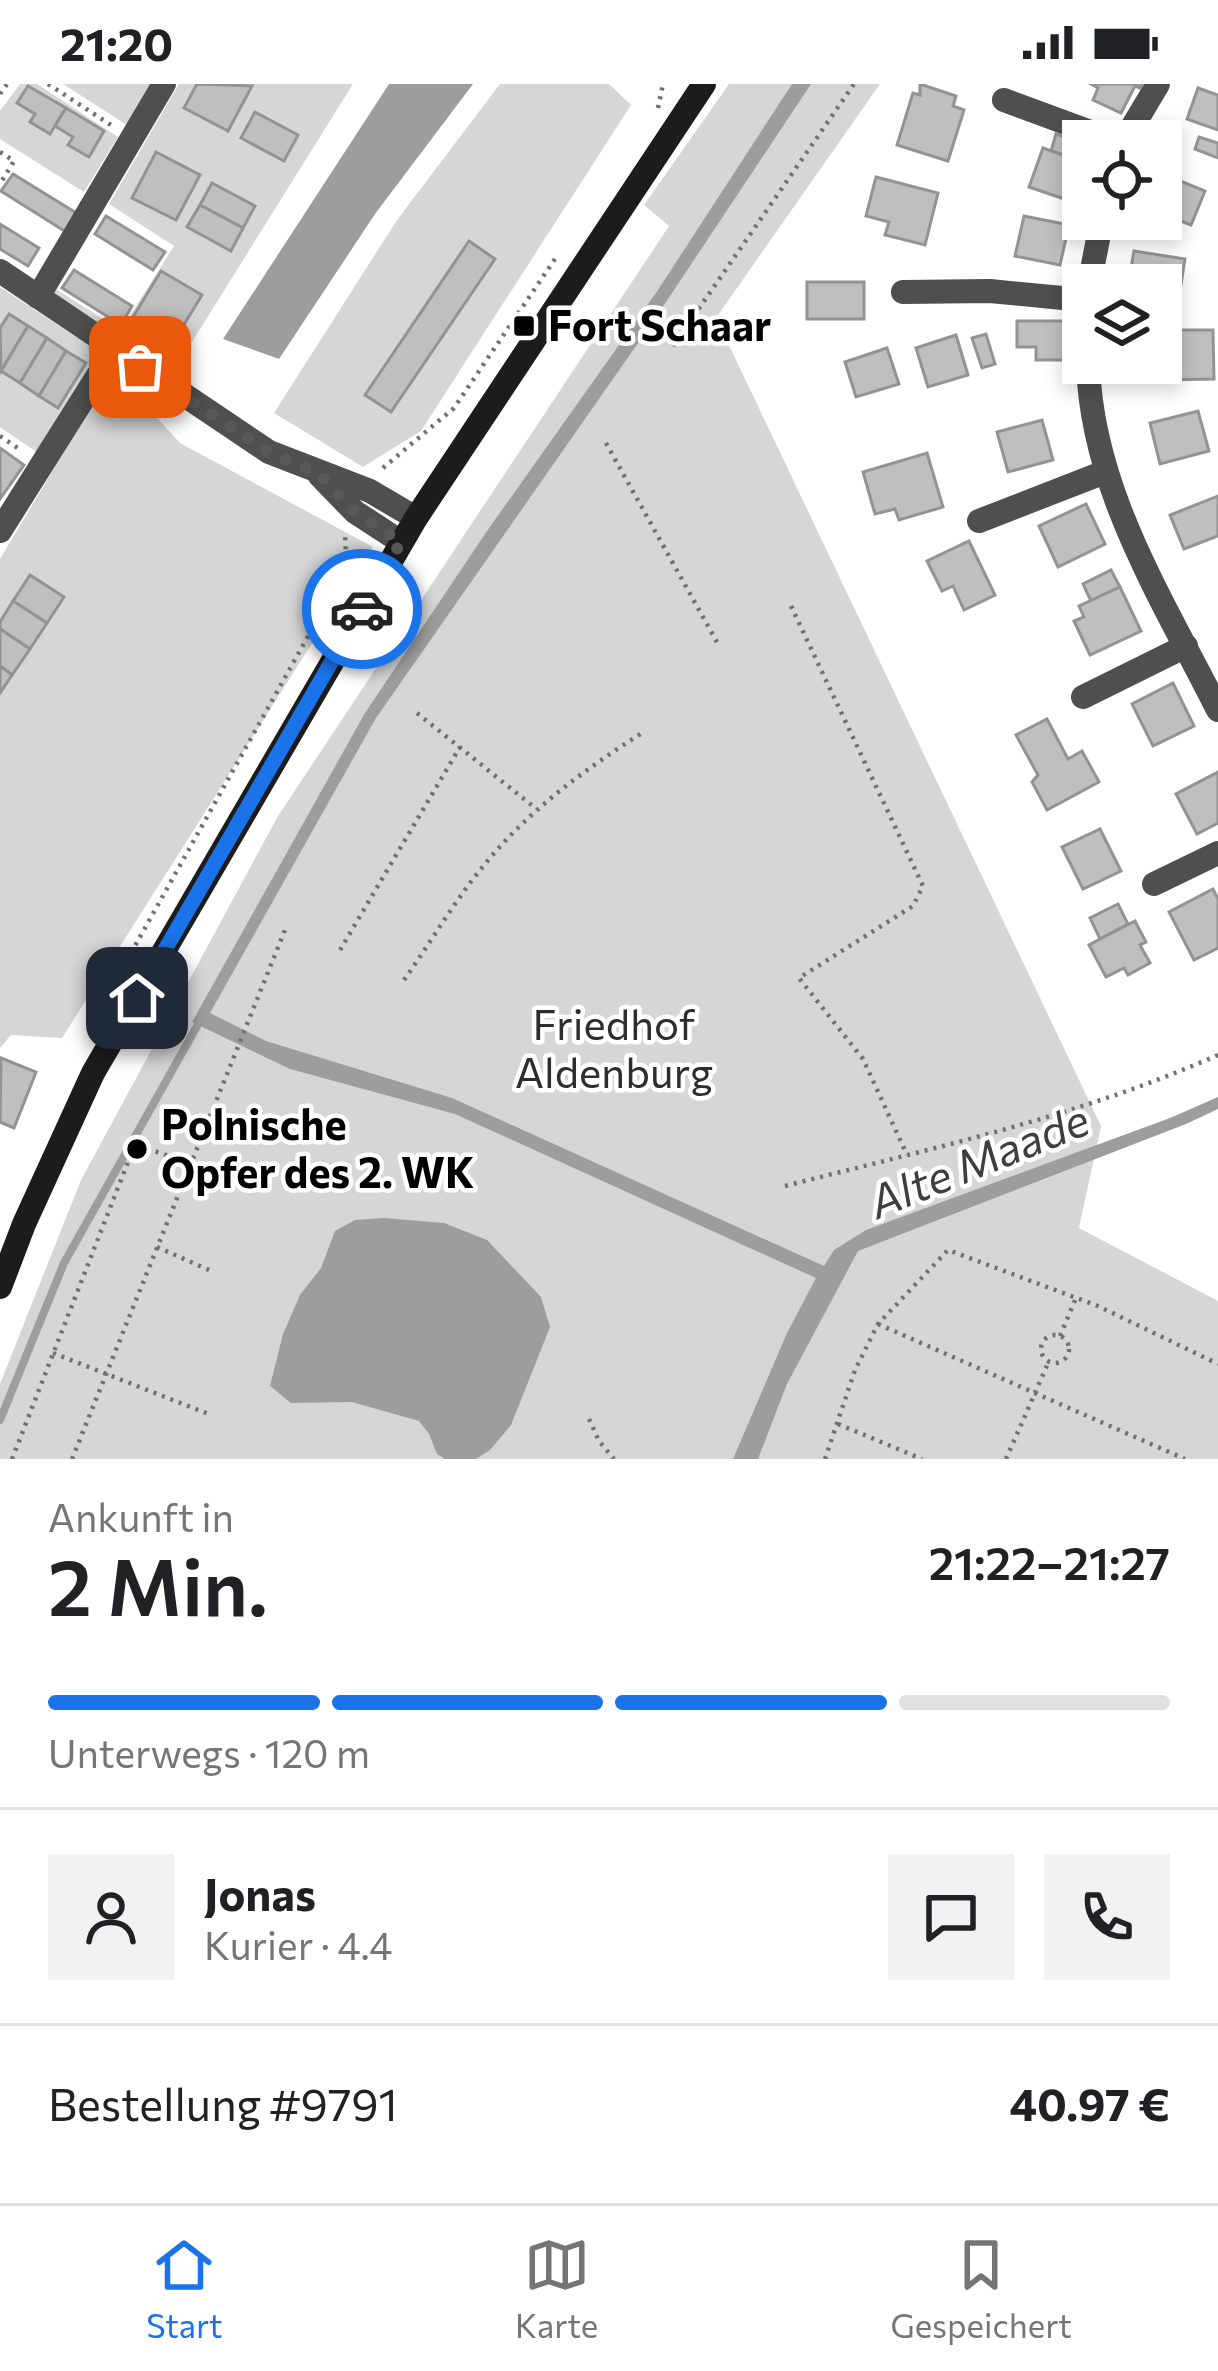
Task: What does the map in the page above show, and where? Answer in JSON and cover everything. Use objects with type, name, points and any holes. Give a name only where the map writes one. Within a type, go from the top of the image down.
[{"type":"main road","points":[[0,1287],[93,1073],[401,542],[704,84]]},
{"type":"street","points":[[38,297],[164,84]]},
{"type":"street","points":[[1137,120],[1158,84]]},
{"type":"street","points":[[1004,100],[1062,121]]},
{"type":"street","points":[[0,272],[269,452],[370,490],[416,518]]},
{"type":"street","points":[[903,292],[990,291],[1062,298]]},
{"type":"street","points":[[0,531],[114,350]]},
{"type":"street","points":[[1088,384],[1105,472],[1128,529],[1218,710]]},
{"type":"street","points":[[979,521],[1105,472]]},
{"type":"street","points":[[319,474],[355,512],[401,542]]},
{"type":"street","points":[[1083,697],[1186,646]]},
{"type":"street","points":[[1154,884],[1218,853]]},
{"type":"path","points":[[0,94],[7,84]]},
{"type":"path","points":[[48,84],[131,138]]},
{"type":"path","points":[[673,346],[854,84]]},
{"type":"path","points":[[0,152],[14,161],[0,184]]},
{"type":"path","points":[[606,443],[718,644]]},
{"type":"path","points":[[791,606],[923,886],[913,906],[799,978],[863,1059],[908,1155]]},
{"type":"path","points":[[417,713],[537,809]]},
{"type":"path","points":[[404,980],[484,865],[537,809],[642,733]]},
{"type":"path","points":[[340,950],[460,747]]},
{"type":"path","points":[[72,1459],[287,926]]},
{"type":"path","points":[[784,1186],[1039,1123],[1146,1087],[1218,1055]]},
{"type":"path","points":[[12,1459],[135,1144],[190,1164]]},
{"type":"path","points":[[157,1247],[209,1270]]},
{"type":"path","points":[[825,1459],[855,1370],[878,1324],[948,1250],[1076,1298],[1218,1364]]},
{"type":"path","points":[[1060,1336],[1076,1298]]},
{"type":"path","points":[[878,1324],[1185,1459]]},
{"type":"path","points":[[1060,1336],[1068,1348],[1066,1357],[1049,1361],[1041,1352],[1042,1343],[1060,1336]]},
{"type":"path","points":[[53,1353],[211,1415]]},
{"type":"path","points":[[1006,1459],[1049,1361]]},
{"type":"path","points":[[589,1418],[599,1442],[614,1459]]},
{"type":"path","points":[[837,1423],[922,1459]]},
{"type":"green space","points":[[20,84],[37,84],[118,137],[84,192],[0,139],[0,111]]},
{"type":"green space","points":[[63,84],[152,84],[127,125]]},
{"type":"green space","points":[[179,84],[353,84],[172,374],[49,294],[54,288],[121,330],[174,246],[109,204]]},
{"type":"green space","points":[[500,84],[609,84],[631,105],[421,431],[363,467],[274,413],[397,220]]},
{"type":"green space","name":"Friedhof Aldenburg","points":[[729,84],[880,84],[716,318],[1101,1126],[1079,1228],[1218,1301],[1218,1459],[0,1459],[0,1384],[81,1180],[278,816],[669,226],[644,205]]},
{"type":"green space","points":[[0,287],[102,354],[38,453],[0,427]]},
{"type":"green space","points":[[117,363],[157,390],[149,409],[180,443],[373,547],[62,1038],[11,1035],[0,1048],[0,559]]},
{"type":"shaded area","points":[[389,84],[473,84],[375,214],[279,359],[223,339]]},
{"type":"shaded area","points":[[792,84],[811,84],[650,326],[376,718],[210,1013],[266,1041],[452,1098],[824,1266],[834,1250],[866,1230],[1218,1097],[1218,1109],[1186,1124],[858,1251],[787,1384],[758,1459],[733,1459],[816,1278],[455,1114],[290,1069],[192,1022],[365,713],[658,290]]},
{"type":"shaded area","points":[[355,1220],[444,1223],[487,1240],[541,1297],[550,1327],[511,1425],[476,1459],[445,1459],[437,1454],[419,1421],[352,1402],[291,1403],[270,1386],[283,1334],[300,1295],[321,1268],[335,1231]]},
{"type":"building","points":[[197,84],[252,86],[228,131],[184,108]]},
{"type":"building","points":[[920,84],[956,96],[953,106],[964,110],[948,161],[897,145],[913,93],[920,95]]},
{"type":"building","points":[[1091,84],[1142,84],[1135,86],[1121,113],[1093,100],[1098,88]]},
{"type":"building","points":[[28,86],[66,108],[50,134],[30,122],[35,114],[17,103]]},
{"type":"building","points":[[1198,88],[1218,95],[1218,130],[1187,119]]},
{"type":"building","points":[[66,108],[104,131],[89,157],[68,145],[73,137],[55,126]]},
{"type":"building","points":[[255,112],[298,135],[284,161],[241,138]]},
{"type":"building","points":[[1056,134],[1062,136],[1062,155],[1051,151]]},
{"type":"building","points":[[1199,137],[1218,143],[1218,158],[1195,149]]},
{"type":"building","points":[[1043,148],[1062,155],[1062,198],[1029,187]]},
{"type":"building","points":[[156,152],[200,175],[176,220],[132,198]]},
{"type":"building","points":[[13,174],[78,214],[66,232],[1,191]]},
{"type":"building","points":[[876,177],[938,193],[925,245],[885,235],[889,222],[866,216]]},
{"type":"building","points":[[1182,182],[1205,191],[1191,225],[1182,221]]},
{"type":"building","points":[[212,183],[255,206],[243,228],[200,205]]},
{"type":"building","points":[[200,205],[243,228],[231,251],[187,227]]},
{"type":"building","points":[[106,216],[165,252],[153,270],[95,234]]},
{"type":"building","points":[[1024,216],[1062,224],[1066,240],[1060,265],[1015,256]]},
{"type":"building","points":[[0,224],[39,248],[28,266],[0,249]]},
{"type":"building","points":[[469,241],[495,259],[391,412],[365,395]]},
{"type":"building","points":[[1134,251],[1185,259],[1182,278],[1182,264],[1132,264]]},
{"type":"building","points":[[74,270],[132,306],[121,325],[62,288]]},
{"type":"building","points":[[161,271],[202,295],[171,346],[130,322]]},
{"type":"building","points":[[807,282],[864,282],[864,319],[807,319]]},
{"type":"building","points":[[9,314],[28,326],[1,371],[0,328]]},
{"type":"building","points":[[1017,321],[1062,321],[1062,360],[1036,360],[1036,347],[1017,347]]},
{"type":"building","points":[[28,326],[47,338],[20,383],[1,371]]},
{"type":"building","points":[[1182,330],[1213,330],[1214,379],[1182,380]]},
{"type":"building","points":[[986,334],[995,364],[982,368],[972,338]]},
{"type":"building","points":[[956,335],[968,375],[928,387],[916,348]]},
{"type":"building","points":[[47,338],[66,351],[39,396],[20,383]]},
{"type":"building","points":[[887,348],[899,384],[856,397],[845,362]]},
{"type":"building","points":[[66,351],[86,363],[58,408],[39,396]]},
{"type":"building","points":[[1198,411],[1209,451],[1160,464],[1150,423]]},
{"type":"building","points":[[1042,420],[1053,460],[1008,472],[997,432]]},
{"type":"building","points":[[0,448],[24,465],[0,499]]},
{"type":"building","points":[[927,453],[943,507],[899,520],[895,509],[875,514],[863,472]]},
{"type":"building","points":[[1218,496],[1218,536],[1184,549],[1170,515]]},
{"type":"building","points":[[1086,504],[1105,544],[1058,567],[1039,526]]},
{"type":"building","points":[[969,541],[995,595],[964,610],[953,586],[942,591],[927,561]]},
{"type":"building","points":[[1111,570],[1120,587],[1091,601],[1083,584]]},
{"type":"building","points":[[30,575],[64,597],[47,623],[13,601]]},
{"type":"building","points":[[1120,587],[1141,631],[1090,655],[1074,621],[1084,617],[1079,606]]},
{"type":"building","points":[[13,601],[47,623],[30,649],[0,629]]},
{"type":"building","points":[[0,629],[30,649],[12,675],[0,666]]},
{"type":"building","points":[[0,666],[12,675],[0,693]]},
{"type":"building","points":[[1173,683],[1194,726],[1153,746],[1132,704]]},
{"type":"building","points":[[1047,719],[1068,759],[1082,751],[1099,782],[1047,810],[1032,782],[1038,775],[1016,735]]},
{"type":"building","points":[[1218,772],[1218,823],[1197,834],[1176,794]]},
{"type":"building","points":[[1100,829],[1121,871],[1083,889],[1062,847]]},
{"type":"building","points":[[1213,889],[1218,899],[1218,948],[1194,960],[1169,912]]},
{"type":"building","points":[[1118,904],[1128,924],[1100,939],[1090,918]]},
{"type":"building","points":[[1135,921],[1150,963],[1128,975],[1124,968],[1106,977],[1089,945]]},
{"type":"building","points":[[1,1058],[36,1072],[14,1128],[0,1122]]},
{"type":"waterway","points":[[0,1420],[64,1263],[201,1019]]},
{"type":"way so far","points":[[140,367],[269,452],[319,474],[355,512],[401,542],[362,609]]},
{"type":"place","name":"Fort Schaar","points":[[524,326]]},
{"type":"place","name":"Polnische Opfer des 2. WK","points":[[137,1149]]},
{"type":"route","points":[[137,998],[362,609]]},
{"type":"water label","name":"Alte Maade","points":[[979,1161]]}]
